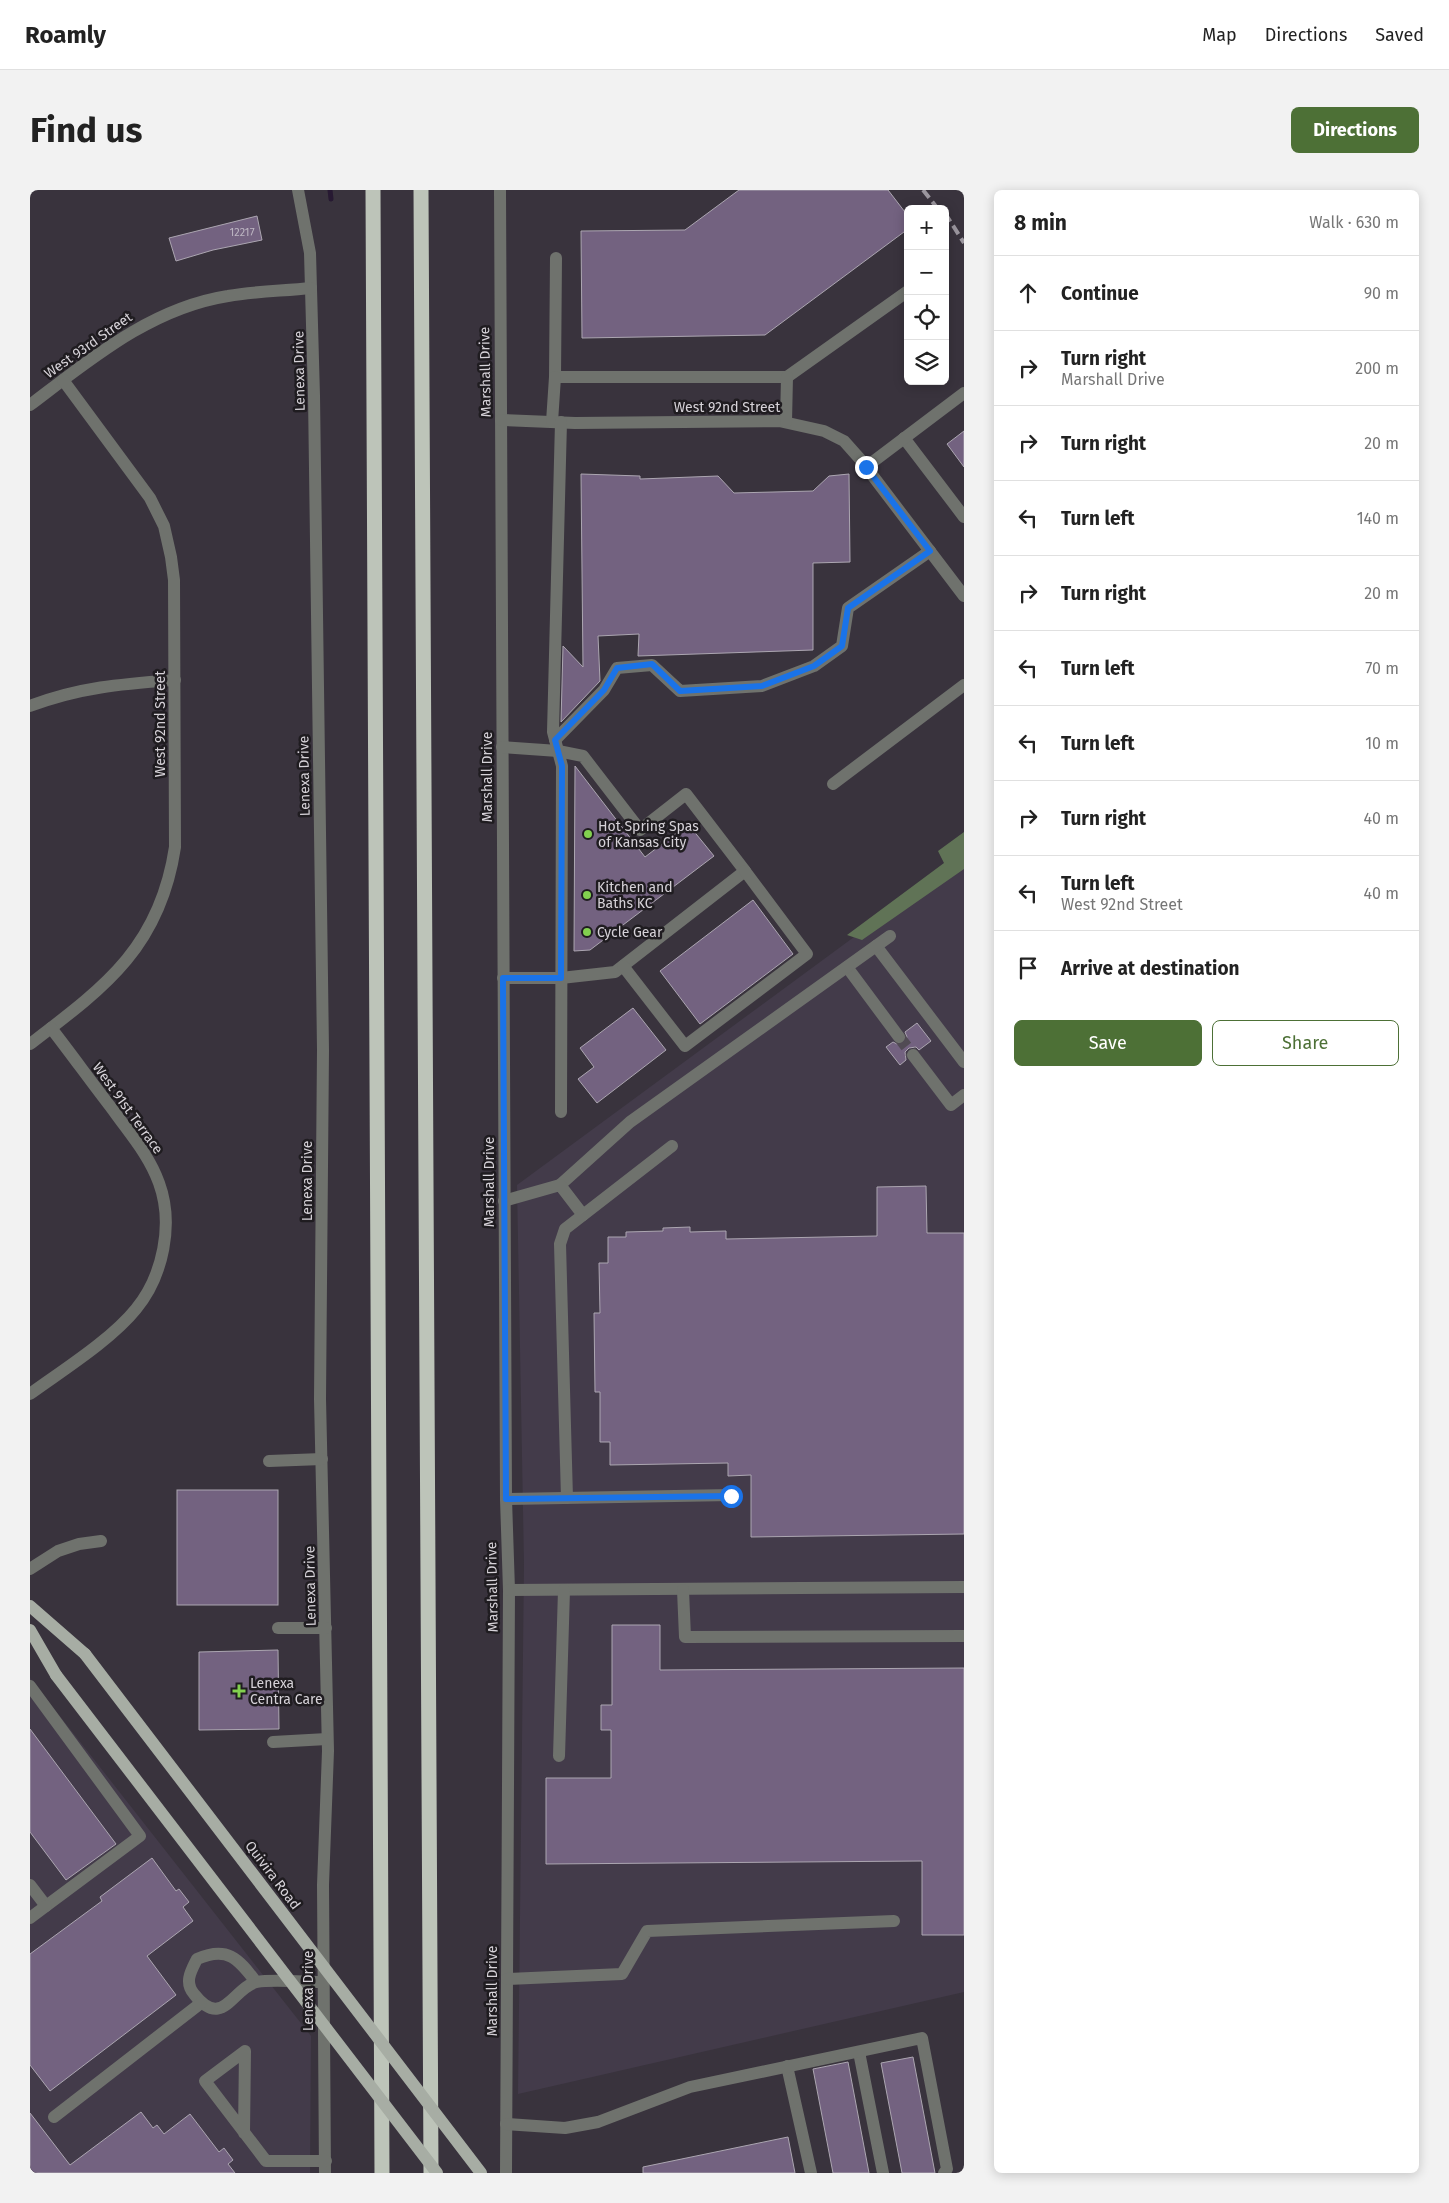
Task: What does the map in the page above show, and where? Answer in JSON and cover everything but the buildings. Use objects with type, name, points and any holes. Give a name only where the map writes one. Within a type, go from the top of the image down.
[{"type":"highway","points":[[373,190],[382,2173]]},
{"type":"highway","points":[[421,190],[431,2173]]},
{"type":"main road","name":"Quivira Road","points":[[30,1606],[84,1654],[481,2173]]},
{"type":"main road","points":[[30,1630],[56,1675],[437,2173]]},
{"type":"street","name":"Lenexa Drive","points":[[298,190],[310,253],[312,288],[322,1050],[320,1399],[327,1739],[323,1982],[326,2167]]},
{"type":"street","name":"Marshall Drive","points":[[500,190],[504,1201],[506,1499],[509,1590],[506,2173]]},
{"type":"street","points":[[556,258],[555,377],[557,422],[553,732],[562,766],[561,1112]]},
{"type":"street","name":"West 93rd Street","points":[[30,405],[104,349],[142,325],[184,307],[228,296],[312,288]]},
{"type":"street","points":[[555,377],[787,378],[904,294]]},
{"type":"street","points":[[786,422],[787,378]]},
{"type":"street","name":"West 92nd Street","points":[[30,1044],[110,981],[132,955],[153,922],[161,904],[172,866],[175,847],[174,580],[172,557],[164,526],[150,498],[62,380]]},
{"type":"street","points":[[866,467],[964,393]]},
{"type":"street","name":"West 92nd Street","points":[[501,420],[557,422],[786,422],[824,431],[844,441],[964,596]]},
{"type":"street","points":[[904,438],[964,517]]},
{"type":"street","points":[[556,746],[604,690],[617,668],[652,664],[680,691],[762,686],[814,666],[842,646],[848,608],[930,551]]},
{"type":"street","points":[[30,706],[62,694],[101,686],[175,680]]},
{"type":"street","points":[[833,784],[964,685]]},
{"type":"street","points":[[502,747],[556,746],[583,756],[640,830],[686,794],[807,954],[684,1046],[623,966]]},
{"type":"street","points":[[503,978],[561,978],[615,972],[745,871]]},
{"type":"street","points":[[504,1201],[560,1185],[630,1122],[890,936]]},
{"type":"street","points":[[876,946],[964,1062]]},
{"type":"street","points":[[847,967],[900,1036]]},
{"type":"street","name":"West 91st Terrace","points":[[30,1394],[120,1326],[136,1309],[149,1289],[164,1246],[164,1208],[160,1185],[147,1157],[52,1028]]},
{"type":"street","points":[[913,1055],[951,1105],[964,1095]]},
{"type":"street","points":[[568,1498],[560,1244],[565,1229],[672,1146]]},
{"type":"street","points":[[560,1185],[583,1215]]},
{"type":"street","points":[[269,1461],[322,1460]]},
{"type":"street","points":[[506,1499],[731,1496]]},
{"type":"street","points":[[30,1569],[58,1551],[79,1544],[100,1541]]},
{"type":"street","points":[[509,1590],[964,1587]]},
{"type":"street","points":[[559,1756],[564,1590]]},
{"type":"street","points":[[683,1590],[686,1637],[964,1636]]},
{"type":"street","points":[[278,1628],[326,1628]]},
{"type":"street","points":[[30,1686],[140,1836],[30,1918]]},
{"type":"street","points":[[273,1742],[327,1739]]},
{"type":"street","points":[[30,1885],[46,1906]]},
{"type":"street","points":[[507,1980],[622,1974],[647,1931],[894,1921]]},
{"type":"street","points":[[256,1982],[241,1961],[227,1954],[212,1952],[197,1959],[188,1976],[191,1990],[201,2003],[211,2009],[222,2007],[256,1982],[323,1982]]},
{"type":"street","points":[[54,2117],[201,2003]]},
{"type":"street","points":[[506,2124],[565,2128],[598,2122],[690,2087],[922,2038],[946,2169],[944,2173]]},
{"type":"street","points":[[244,2133],[245,2051],[205,2081],[244,2133],[266,2161],[326,2167]]},
{"type":"street","points":[[859,2052],[884,2173]]},
{"type":"street","points":[[788,2066],[811,2173]]},
{"type":"shaded area","points":[[964,856],[964,1992],[518,2094],[524,1564],[517,1185]]},
{"type":"shaded area","points":[[30,1678],[311,2036],[310,2173],[30,2173]]},
{"type":"green space","points":[[964,832],[964,869],[862,940],[847,935],[944,863],[938,851]]},
{"type":"waterway","points":[[330,190],[331,199]]},
{"type":"tunnel","points":[[899,1037],[913,1055]]},
{"type":"railway","points":[[923,190],[935,205]]},
{"type":"railway","points":[[949,219],[964,243]]},
{"type":"place","name":"Hot Spring Spas of Kansas City","points":[[588,834]]},
{"type":"place","name":"Kitchen and Baths KC","points":[[587,895]]},
{"type":"place","name":"Cycle Gear","points":[[587,932]]},
{"type":"place","name":"Lenexa Centra Care","points":[[239,1691]]},
{"type":"route","points":[[731,1496],[506,1499],[503,978],[561,978],[562,766],[555,740],[604,690],[617,668],[652,664],[680,691],[762,686],[814,666],[842,646],[848,608],[930,551],[866,467]]}]
